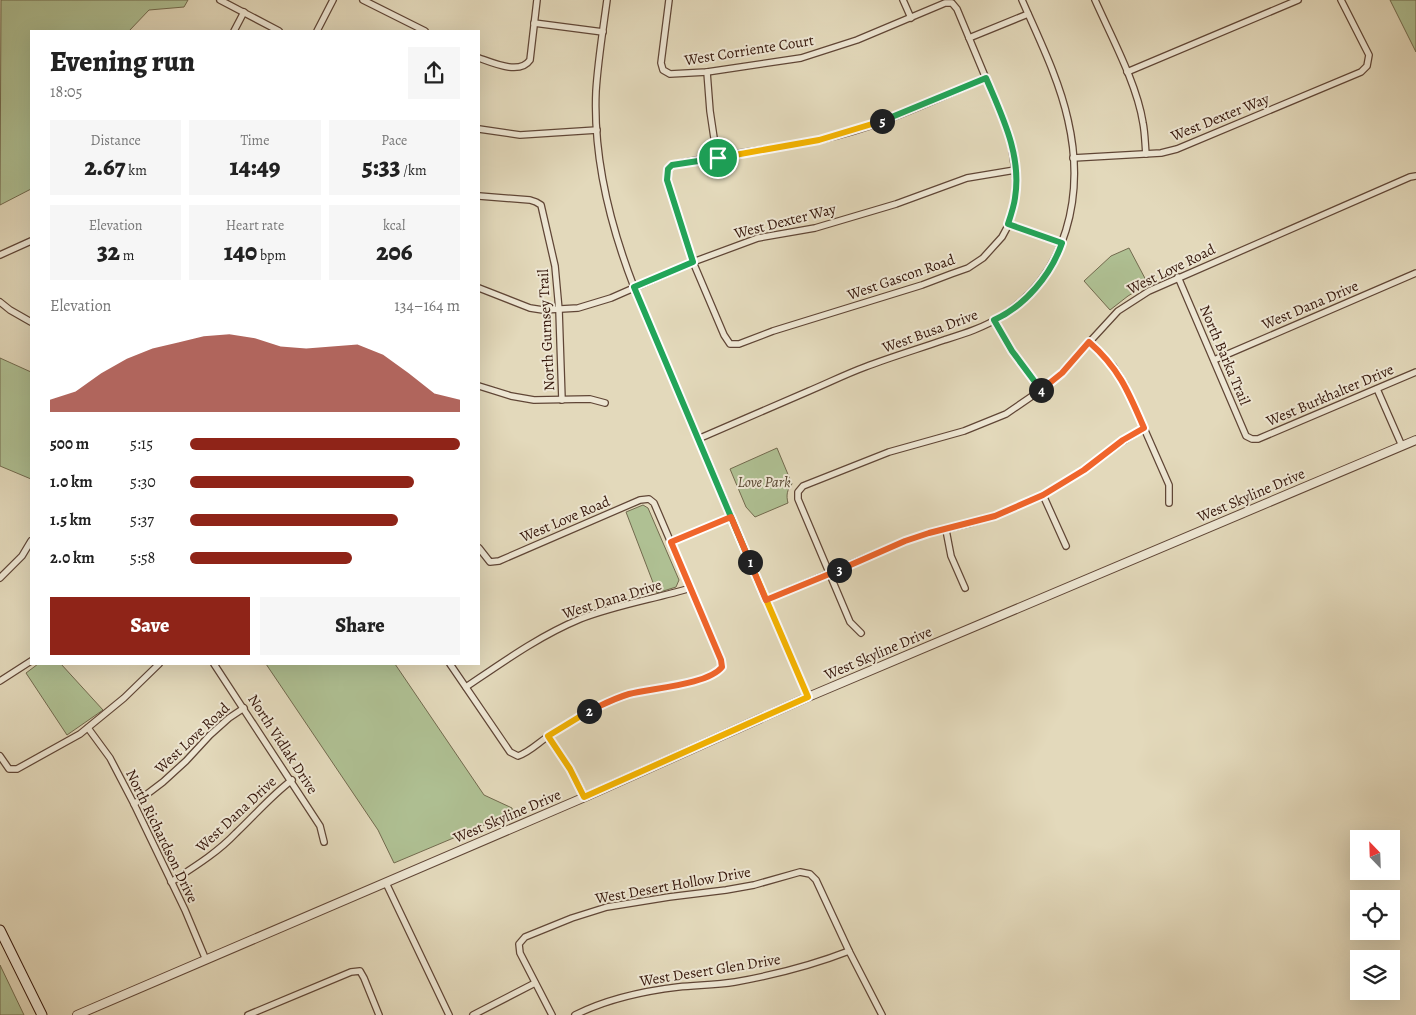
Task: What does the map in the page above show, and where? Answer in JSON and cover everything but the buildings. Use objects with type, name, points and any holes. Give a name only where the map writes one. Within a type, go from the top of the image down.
[{"type":"main road","points":[[0,930],[42,1015]]},
{"type":"street","points":[[220,0],[277,30]]},
{"type":"street","points":[[318,30],[333,0]]},
{"type":"street","points":[[363,0],[423,30]]},
{"type":"street","points":[[480,58],[519,68],[527,64],[530,60],[537,0]]},
{"type":"street","points":[[606,0],[596,92],[597,130],[601,168],[619,247],[634,287],[808,697]]},
{"type":"street","name":"West Corriente Court","points":[[670,0],[661,63],[663,70],[670,74],[707,72],[801,58],[858,40],[945,3],[952,3]]},
{"type":"street","points":[[903,0],[911,18]]},
{"type":"street","name":"West Busa Drive","points":[[698,439],[864,367],[973,331],[1016,306],[1033,292],[1047,273],[1062,243],[1072,204],[1074,158],[1068,120],[1060,91],[1022,0]]},
{"type":"street","points":[[1095,0],[1127,72],[1143,122],[1146,154]]},
{"type":"street","points":[[1127,72],[1298,0]]},
{"type":"street","name":"West Dexter Way","points":[[1074,158],[1161,154],[1361,72],[1368,66],[1369,56],[1341,0]]},
{"type":"street","name":"West Gascon Road","points":[[693,262],[724,335],[730,344],[739,344],[773,331],[922,285],[968,268],[994,249],[1008,224],[1015,197],[1015,170],[1011,142],[1007,128],[957,8],[952,3]]},
{"type":"street","points":[[235,30],[244,12]]},
{"type":"street","points":[[969,38],[1028,14]]},
{"type":"street","points":[[534,23],[602,32]]},
{"type":"street","points":[[707,72],[710,112],[718,158]]},
{"type":"street","points":[[693,262],[667,180],[668,169],[672,165],[819,140],[846,133],[896,116],[986,78]]},
{"type":"street","points":[[480,129],[520,135],[597,130]]},
{"type":"street","name":"West Dexter Way","points":[[480,288],[513,303],[543,310],[559,310],[595,304],[693,262],[758,238],[816,228],[896,204],[967,178],[1015,170]]},
{"type":"street","name":"West Love Road","points":[[829,574],[798,499],[798,492],[803,486],[889,452],[964,431],[1006,414],[1062,373],[1118,311],[1133,300],[1178,277],[1416,176]]},
{"type":"street","name":"North Gurnsey Trail","points":[[480,196],[536,202],[541,206],[556,266],[562,400]]},
{"type":"street","points":[[1008,224],[1062,243]]},
{"type":"street","points":[[0,255],[30,241]]},
{"type":"street","name":"West Dana Drive","points":[[1214,360],[1416,273]]},
{"type":"street","name":"North Barka Trail","points":[[1178,277],[1246,436],[1252,439]]},
{"type":"street","points":[[0,302],[30,321]]},
{"type":"street","points":[[994,320],[1012,351],[1041,390]]},
{"type":"street","points":[[1089,342],[1113,366],[1125,385],[1169,485],[1169,504]]},
{"type":"street","name":"West Burkhalter Drive","points":[[1252,439],[1258,439],[1416,372]]},
{"type":"street","points":[[480,386],[510,396],[534,400],[590,399],[605,403]]},
{"type":"street","points":[[1376,389],[1402,446]]},
{"type":"street","points":[[766,600],[905,541],[995,516],[1043,495],[1084,470],[1123,440],[1144,428]]},
{"type":"street","name":"West Skyline Drive","points":[[77,1015],[442,859],[808,697],[1416,440]]},
{"type":"street","points":[[1043,495],[1066,546]]},
{"type":"street","name":"West Love Road","points":[[480,549],[490,562],[500,561],[640,500],[649,499],[654,503],[671,542]]},
{"type":"street","points":[[451,665],[510,752],[518,756],[526,753],[548,736],[586,713],[609,701],[630,694],[684,683],[718,672],[722,667],[721,660],[671,542],[731,517]]},
{"type":"street","points":[[946,530],[951,556],[965,588]]},
{"type":"street","points":[[0,578],[22,556],[30,543]]},
{"type":"street","points":[[829,574],[850,622],[862,633]]},
{"type":"street","name":"West Dana Drive","points":[[466,687],[536,640],[582,618],[690,588]]},
{"type":"street","points":[[0,681],[30,663]]},
{"type":"street","points":[[0,756],[9,770],[17,769],[66,744],[124,698],[159,665]]},
{"type":"street","name":"North Vidlak Drive","points":[[215,665],[292,780],[320,826],[324,842]]},
{"type":"street","name":"West Love Road","points":[[134,804],[163,782],[210,735],[244,708]]},
{"type":"street","name":"North Richardson Drive","points":[[88,728],[110,758],[134,804],[206,960]]},
{"type":"street","points":[[548,736],[570,769],[584,797]]},
{"type":"street","name":"West Dana Drive","points":[[171,882],[203,862],[229,840],[274,794],[292,780]]},
{"type":"street","name":"West Desert Hollow Drive","points":[[535,983],[520,953],[519,947],[525,936],[607,907],[754,885],[800,872],[810,874],[816,880],[849,951]]},
{"type":"street","points":[[386,882],[449,1015]]},
{"type":"street","points":[[849,951],[882,1015]]},
{"type":"street","name":"West Desert Glen Drive","points":[[576,1015],[608,1002],[640,993],[761,977],[797,968],[849,951]]},
{"type":"street","points":[[248,1015],[350,972],[360,971],[379,1015]]},
{"type":"street","points":[[473,1015],[535,983],[552,1015]]},
{"type":"green space","points":[[1,0],[188,0],[184,7],[149,10],[130,30],[30,30],[30,190],[0,205]]},
{"type":"green space","points":[[1390,0],[1416,0],[1416,52]]},
{"type":"green space","points":[[1129,248],[1148,284],[1110,310],[1084,281],[1111,256]]},
{"type":"green space","points":[[0,358],[30,372],[30,479],[0,466]]},
{"type":"green space","name":"Love Park","points":[[777,448],[792,484],[787,493],[788,503],[755,517],[746,507],[730,469]]},
{"type":"green space","points":[[643,505],[648,508],[679,580],[676,587],[657,593],[626,512]]},
{"type":"green space","points":[[37,665],[62,665],[103,710],[67,735],[26,673]]},
{"type":"green space","points":[[267,665],[396,665],[484,795],[512,808],[513,813],[394,863],[378,830]]},
{"type":"green space","points":[[0,965],[24,1015],[0,1015]]},
{"type":"route","points":[[718,158],[680,163],[672,165],[668,169],[667,180],[693,262],[634,287],[714,478],[749,558],[766,600],[808,697],[584,797],[570,769],[548,736],[609,701],[630,694],[684,683],[718,672],[722,667],[721,660],[671,542],[731,517],[766,600],[905,541],[995,516],[1043,495],[1084,470],[1123,440],[1144,428],[1125,385],[1113,366],[1089,342],[1062,373],[1041,390],[1012,351],[994,320],[1033,292],[1047,273],[1062,243],[1008,224],[1015,197],[1014,156],[1007,128],[986,78],[896,116],[846,133],[819,140],[718,158]]}]
